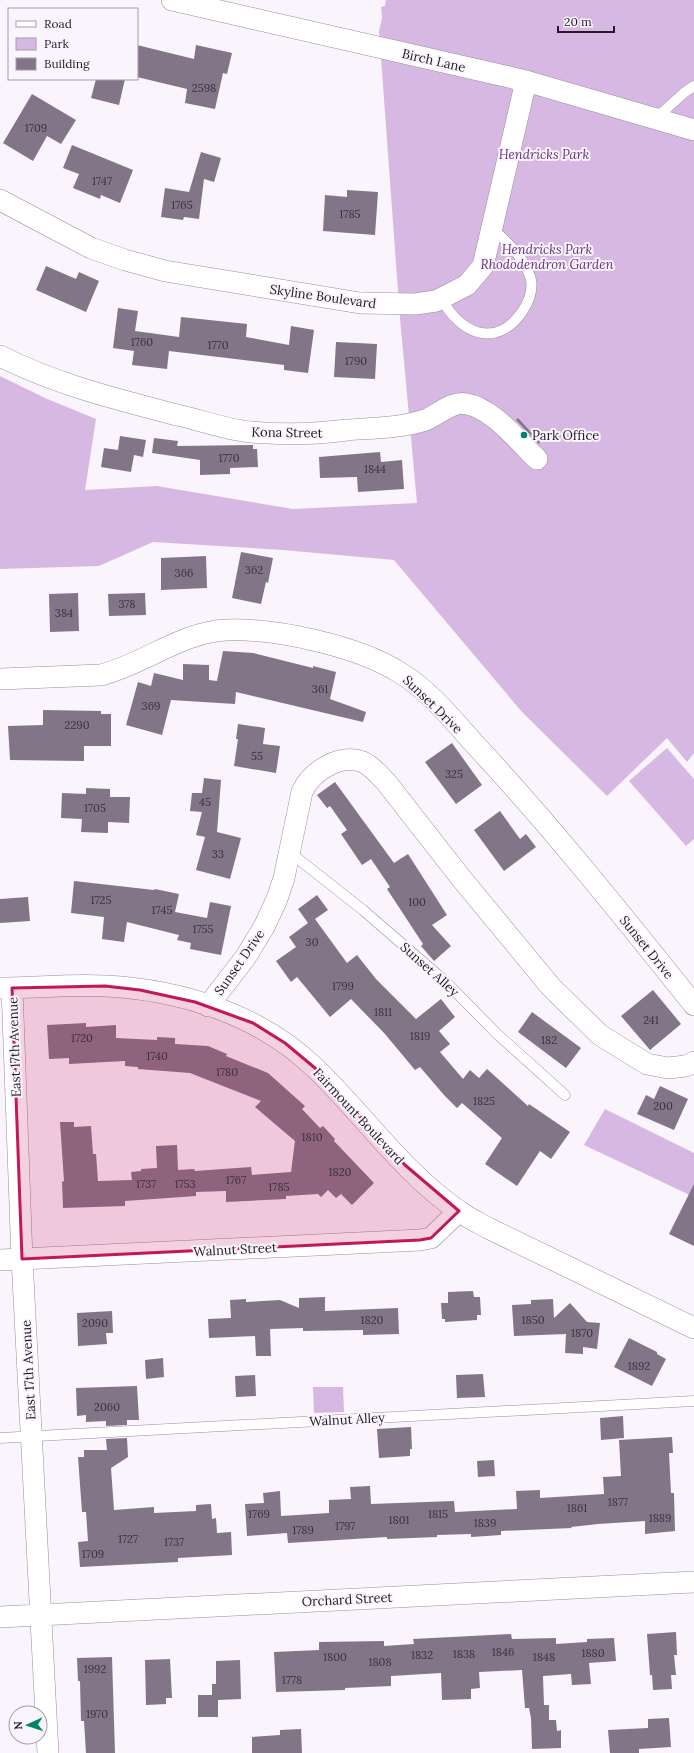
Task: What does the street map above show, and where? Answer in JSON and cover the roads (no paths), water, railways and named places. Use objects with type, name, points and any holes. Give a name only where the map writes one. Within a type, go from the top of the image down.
[{"type":"street","name":"Birch Lane","points":[[172,0],[526,81],[694,130]]},
{"type":"street","name":"Skyline Boulevard","points":[[0,200],[91,248],[125,260],[165,271],[360,303],[415,304],[436,302],[468,285],[483,266],[493,229],[526,81]]},
{"type":"street","name":"Kona Street","points":[[0,356],[32,371],[87,392],[129,404],[248,432],[266,434],[327,433],[403,424],[425,420],[448,406],[466,403],[496,419],[537,459]]},
{"type":"street","name":"Sunset Drive","points":[[0,679],[101,675],[118,671],[206,633],[225,630],[282,635],[347,648],[399,672],[438,705],[498,770],[578,863],[694,1005]]},
{"type":"street","name":"Sunset Drive","points":[[208,1006],[245,958],[264,927],[277,899],[284,878],[288,851],[302,792],[306,782],[317,772],[330,765],[355,760],[364,763],[373,769],[391,788],[461,878],[551,987],[600,1035],[647,1064],[668,1068],[686,1066],[694,1062]]},
{"type":"street","name":"Fairmount Boulevard","points":[[6,988],[71,986],[124,988],[171,995],[208,1006],[253,1023],[285,1043],[301,1056],[348,1103],[405,1165],[459,1212],[488,1228],[694,1328]]},
{"type":"street","name":"East 17th Avenue","points":[[6,988],[48,1753]]},
{"type":"street","name":"Walnut Street","points":[[0,1260],[420,1240],[431,1238],[459,1212]]},
{"type":"street","name":"Orchard Street","points":[[0,1617],[694,1582]]},
{"type":"lane","points":[[656,118],[685,92],[694,86]]},
{"type":"lane","points":[[441,298],[448,312],[459,323],[479,333],[493,334],[505,329],[519,315],[530,295],[531,281],[525,266],[514,249],[493,229]]},
{"type":"lane","name":"Sunset Alley","points":[[288,851],[363,910],[446,982],[496,1033],[565,1095]]},
{"type":"lane","name":"Walnut Alley","points":[[0,1438],[694,1400]]},
{"type":"place","name":"Park Office","points":[[524,435]]},
{"type":"park label","name":"Hendricks Park","points":[[544,154]]},
{"type":"park label","name":"Hendricks Park Rhododendron Garden","points":[[547,256]]}]
